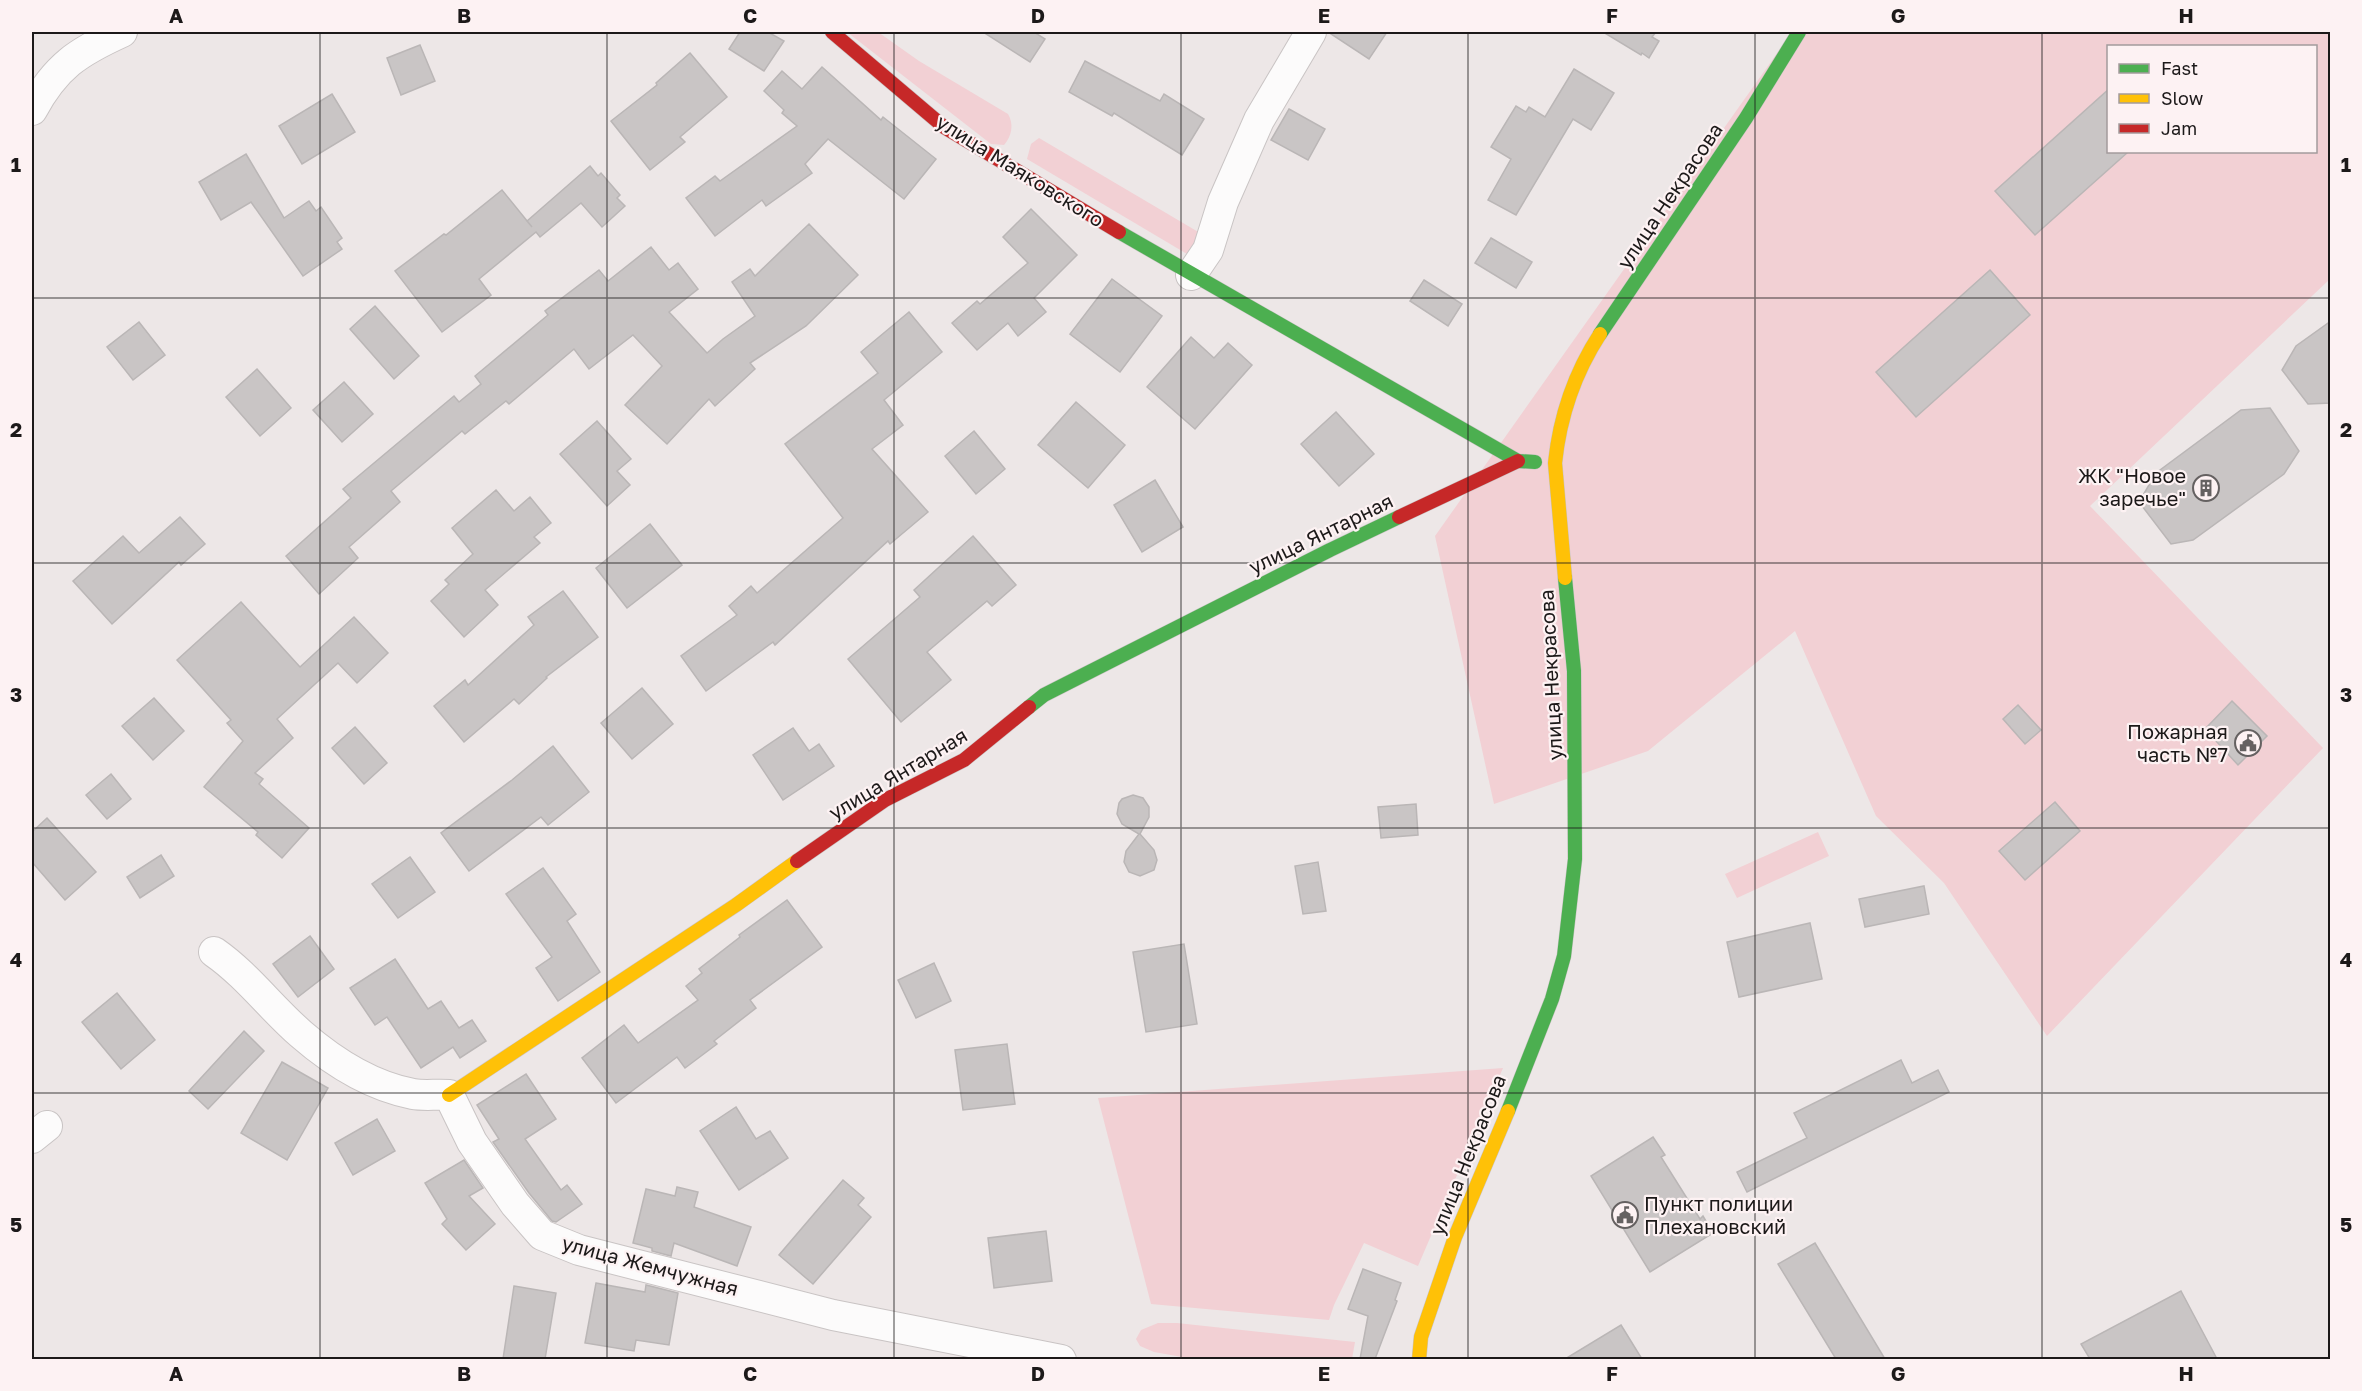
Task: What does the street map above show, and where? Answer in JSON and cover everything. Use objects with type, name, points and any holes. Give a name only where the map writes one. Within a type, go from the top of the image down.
[{"type":"street","points":[[32,110],[42,92],[63,66],[87,48],[122,32]]},
{"type":"street","name":"улица Маяковского","points":[[832,32],[944,127],[1191,275],[1518,461],[1555,463]]},
{"type":"street","points":[[1191,275],[1208,250],[1223,202],[1260,120],[1311,32]]},
{"type":"street","name":"улица Некрасова","points":[[1419,1359],[1421,1337],[1455,1237],[1503,1125],[1548,1010],[1564,956],[1575,859],[1574,671],[1555,463],[1558,430],[1565,399],[1585,357],[1746,118],[1799,32]]},
{"type":"street","name":"улица Янтарная","points":[[449,1095],[736,905],[863,814],[885,800],[964,760],[1044,695],[1320,556],[1518,461]]},
{"type":"street","points":[[214,952],[231,964],[301,1034],[363,1076],[385,1086],[415,1094],[449,1095]]},
{"type":"street","name":"улица Жемчужная","points":[[449,1095],[472,1142],[515,1204],[542,1235],[579,1250],[832,1315],[1061,1359]]},
{"type":"shaded area","points":[[847,32],[878,32],[919,61],[1008,114],[1011,126],[1007,141],[1004,145],[991,144]]},
{"type":"shaded area","points":[[1792,32],[2330,32],[2330,279],[2090,506],[2323,748],[2047,1036],[1944,883],[1876,816],[1795,631],[1648,751],[1494,804],[1435,536]]},
{"type":"shaded area","points":[[1039,138],[1200,233],[1200,236],[1187,254],[1027,159],[1031,144]]},
{"type":"shaded area","points":[[1818,832],[1829,856],[1737,898],[1725,874]]},
{"type":"shaded area","points":[[1503,1068],[1418,1266],[1364,1243],[1329,1320],[1151,1304],[1098,1098]]},
{"type":"shaded area","points":[[1158,1323],[1177,1323],[1355,1342],[1352,1359],[1193,1359],[1154,1352],[1140,1346],[1136,1339],[1141,1330]]},
{"type":"building","points":[[740,32],[768,32],[784,41],[764,71],[729,49]]},
{"type":"building","points":[[983,32],[1034,32],[1045,39],[1030,62]]},
{"type":"building","points":[[1328,32],[1387,32],[1369,59]]},
{"type":"building","points":[[1603,32],[1656,32],[1652,37],[1659,41],[1649,58]]},
{"type":"building","points":[[420,45],[435,81],[401,95],[387,58]]},
{"type":"building","points":[[690,53],[727,97],[680,137],[685,142],[650,170],[611,121],[657,85],[656,83]]},
{"type":"building","points":[[1085,61],[1160,101],[1164,94],[1204,119],[1182,155],[1114,113],[1112,116],[1069,92]]},
{"type":"building","points":[[822,67],[881,120],[883,117],[936,159],[904,199],[828,139],[805,164],[812,173],[766,206],[762,200],[715,236],[686,198],[715,176],[720,181],[797,126],[782,113],[784,110],[764,91],[782,71],[802,89]]},
{"type":"building","points":[[1574,69],[1614,93],[1591,130],[1573,119],[1516,215],[1488,200],[1511,159],[1491,147],[1516,106],[1526,112],[1529,107],[1545,117]]},
{"type":"building","points":[[2107,91],[2107,153],[2127,153],[2035,235],[1995,191]]},
{"type":"building","points":[[332,94],[355,132],[302,164],[279,126]]},
{"type":"building","points":[[1289,109],[1325,129],[1308,160],[1271,140]]},
{"type":"building","points":[[246,154],[284,218],[309,201],[316,211],[321,207],[342,238],[337,242],[342,249],[303,276],[251,202],[221,220],[199,182]]},
{"type":"building","points":[[590,166],[598,176],[601,173],[620,195],[617,198],[625,206],[602,227],[581,203],[540,237],[536,232],[479,279],[491,295],[442,332],[395,271],[444,234],[446,235],[502,190],[527,221]]},
{"type":"building","points":[[1031,209],[1077,255],[1034,298],[1046,312],[1018,336],[1008,323],[977,350],[952,323],[977,301],[980,304],[1028,263],[1003,237]]},
{"type":"building","points":[[809,224],[858,275],[806,326],[750,363],[755,369],[715,406],[709,399],[667,444],[625,405],[662,366],[633,335],[589,369],[574,349],[509,404],[506,401],[465,434],[462,431],[391,491],[400,502],[349,547],[358,558],[319,594],[286,556],[351,498],[343,489],[454,396],[459,402],[481,384],[475,376],[548,315],[545,311],[599,270],[608,281],[651,247],[669,270],[678,263],[698,289],[669,312],[707,353],[755,316],[732,282],[750,269],[755,276]]},
{"type":"building","points":[[1491,238],[1532,262],[1516,288],[1475,263]]},
{"type":"building","points":[[1990,270],[2030,315],[1916,417],[1876,372]]},
{"type":"building","points":[[1112,279],[1162,316],[1120,372],[1070,334]]},
{"type":"building","points":[[1424,280],[1462,304],[1448,326],[1410,301]]},
{"type":"building","points":[[375,306],[419,356],[394,379],[350,329]]},
{"type":"building","points":[[909,312],[942,352],[884,400],[903,425],[872,449],[928,512],[890,544],[888,541],[775,645],[773,642],[706,691],[681,656],[737,615],[729,606],[751,586],[757,593],[843,518],[785,444],[878,373],[861,352]]},
{"type":"building","points":[[2331,321],[2331,403],[2308,404],[2282,370],[2296,346]]},
{"type":"building","points":[[139,322],[165,355],[133,380],[107,347]]},
{"type":"building","points":[[1191,337],[1214,358],[1228,343],[1252,365],[1195,429],[1147,387]]},
{"type":"building","points":[[257,369],[291,408],[260,436],[226,397]]},
{"type":"building","points":[[344,382],[373,414],[342,442],[313,410]]},
{"type":"building","points":[[1076,402],[1125,445],[1088,488],[1038,445]]},
{"type":"building","name":"ЖК \"Новое заречье\"","points":[[2270,408],[2299,451],[2284,474],[2193,540],[2171,544],[2139,502],[2156,473],[2241,410]]},
{"type":"building","points":[[1336,412],[1374,454],[1339,486],[1301,444]]},
{"type":"building","points":[[597,421],[631,459],[617,471],[630,485],[607,506],[560,454]]},
{"type":"building","points":[[974,431],[1005,469],[976,494],[945,456]]},
{"type":"building","points":[[1155,480],[1183,527],[1142,552],[1114,505]]},
{"type":"building","points":[[496,490],[514,511],[530,497],[551,523],[534,537],[540,543],[485,590],[498,605],[464,637],[431,601],[449,584],[445,580],[473,554],[452,528]]},
{"type":"building","points":[[180,517],[205,544],[181,565],[179,562],[112,624],[73,581],[123,536],[139,553]]},
{"type":"building","points":[[650,524],[682,565],[627,608],[596,568]]},
{"type":"building","points":[[973,536],[1016,585],[992,606],[987,601],[927,652],[951,680],[901,722],[848,659],[920,597],[914,590]]},
{"type":"building","points":[[563,591],[598,637],[546,677],[519,704],[514,699],[464,742],[434,706],[465,680],[468,685],[534,625],[528,617]]},
{"type":"building","points":[[241,602],[300,667],[354,617],[388,653],[357,683],[338,663],[277,719],[293,738],[255,773],[263,779],[259,784],[309,828],[282,858],[256,835],[258,832],[204,787],[243,741],[227,723],[231,720],[177,660]]},
{"type":"building","points":[[642,688],[673,724],[632,759],[601,723]]},
{"type":"building","points":[[154,698],[184,731],[153,760],[122,726]]},
{"type":"building","points":[[2232,701],[2267,736],[2238,765],[2205,729]]},
{"type":"building","points":[[2018,705],[2041,730],[2025,744],[2003,719]]},
{"type":"building","points":[[355,727],[387,763],[364,784],[332,748]]},
{"type":"building","points":[[793,728],[809,751],[819,744],[834,766],[783,800],[753,755]]},
{"type":"building","points":[[553,746],[589,792],[548,825],[541,817],[469,871],[441,833]]},
{"type":"building","points":[[111,774],[131,799],[107,819],[86,795]]},
{"type":"building","points":[[1133,795],[1143,798],[1149,807],[1149,817],[1140,834],[1154,850],[1157,860],[1154,870],[1140,876],[1129,872],[1124,862],[1126,851],[1139,834],[1122,824],[1117,814],[1122,799]]},
{"type":"building","points":[[2055,802],[2080,831],[2025,880],[1999,851]]},
{"type":"building","points":[[1416,804],[1418,835],[1381,838],[1378,807]]},
{"type":"building","points":[[47,818],[96,872],[65,900],[32,862],[32,832]]},
{"type":"building","points":[[161,855],[174,876],[140,898],[127,877]]},
{"type":"building","points":[[410,857],[435,892],[398,918],[372,884]]},
{"type":"building","points":[[1318,862],[1326,911],[1303,914],[1295,866]]},
{"type":"building","points":[[543,868],[576,914],[567,921],[600,972],[558,1001],[536,968],[552,957],[506,894]]},
{"type":"building","points":[[1924,886],[1929,914],[1865,927],[1859,899]]},
{"type":"building","points":[[787,900],[822,947],[750,1000],[756,1008],[714,1041],[717,1044],[685,1068],[677,1057],[616,1103],[582,1058],[624,1025],[638,1043],[698,1000],[686,986],[702,973],[699,969],[740,937],[739,935]]},
{"type":"building","points":[[1810,923],[1822,979],[1739,997],[1727,942]]},
{"type":"building","points":[[310,936],[334,969],[298,997],[273,964]]},
{"type":"building","points":[[1184,944],[1197,1024],[1146,1032],[1133,952]]},
{"type":"building","points":[[395,959],[428,1009],[441,1001],[459,1028],[472,1020],[486,1041],[460,1058],[453,1047],[421,1068],[387,1017],[375,1025],[350,988]]},
{"type":"building","points":[[934,963],[951,1001],[916,1018],[898,980]]},
{"type":"building","points":[[117,993],[155,1040],[121,1069],[82,1022]]},
{"type":"building","points":[[244,1031],[264,1051],[208,1109],[189,1091]]},
{"type":"building","points":[[1007,1044],[1015,1104],[963,1110],[955,1050]]},
{"type":"building","points":[[1901,1060],[1912,1083],[1938,1070],[1949,1092],[1747,1192],[1737,1172],[1807,1138],[1794,1113]]},
{"type":"building","points":[[282,1062],[328,1088],[287,1160],[241,1133]]},
{"type":"building","points":[[526,1074],[556,1119],[525,1139],[561,1190],[567,1185],[582,1204],[556,1222],[552,1221],[529,1193],[493,1142],[499,1139],[477,1105]]},
{"type":"building","points":[[736,1107],[756,1139],[770,1131],[788,1158],[739,1190],[700,1131]]},
{"type":"building","points":[[377,1119],[395,1151],[353,1175],[335,1143]]},
{"type":"building","points":[[1653,1137],[1665,1155],[1661,1157],[1700,1219],[1703,1216],[1713,1233],[1650,1272],[1591,1176]]},
{"type":"building","points":[[464,1160],[483,1188],[469,1196],[495,1224],[466,1250],[442,1224],[447,1219],[425,1183]]},
{"type":"building","points":[[843,1180],[864,1198],[858,1205],[871,1217],[813,1284],[779,1255]]},
{"type":"building","points":[[677,1187],[698,1192],[694,1207],[751,1227],[737,1266],[674,1243],[671,1256],[633,1243],[646,1189],[675,1196]]},
{"type":"building","points":[[1046,1231],[1052,1281],[994,1288],[988,1238]]},
{"type":"building","points":[[1815,1243],[1885,1359],[1836,1359],[1778,1264]]},
{"type":"building","points":[[1363,1269],[1401,1283],[1395,1300],[1397,1301],[1375,1359],[1360,1359],[1368,1316],[1348,1309]]},
{"type":"building","points":[[596,1283],[645,1292],[646,1285],[678,1293],[669,1345],[636,1340],[634,1351],[585,1343]]},
{"type":"building","points":[[514,1286],[556,1293],[545,1359],[503,1359]]},
{"type":"building","points":[[2181,1291],[2217,1359],[2090,1359],[2081,1344]]},
{"type":"building","points":[[1621,1325],[1642,1359],[1565,1359]]},
{"type":"traffic: fast","points":[[1600,334],[1746,118],[1799,32]]},
{"type":"traffic: fast","points":[[1119,232],[1518,461],[1535,462]]},
{"type":"traffic: fast","points":[[1029,707],[1044,695],[1399,517]]},
{"type":"traffic: fast","points":[[1508,1111],[1552,999],[1564,956],[1575,859],[1574,671],[1565,578]]},
{"type":"traffic: slow","points":[[1565,578],[1555,463],[1557,445],[1560,428],[1576,380],[1600,334]]},
{"type":"traffic: slow","points":[[449,1095],[736,905],[797,861]]},
{"type":"traffic: slow","points":[[1419,1360],[1421,1337],[1455,1237],[1508,1111]]},
{"type":"traffic: jam","points":[[832,32],[944,127],[1119,232]]},
{"type":"traffic: jam","points":[[1399,517],[1518,461]]},
{"type":"traffic: jam","points":[[797,861],[885,800],[964,760],[1029,707]]},
{"type":"place","name":"ЖК \"Новое заречье\"","points":[[2206,488]]},
{"type":"place","name":"Пожарная часть №7","points":[[2248,743]]},
{"type":"place","name":"Пункт полиции Плехановский","points":[[1625,1215]]}]
